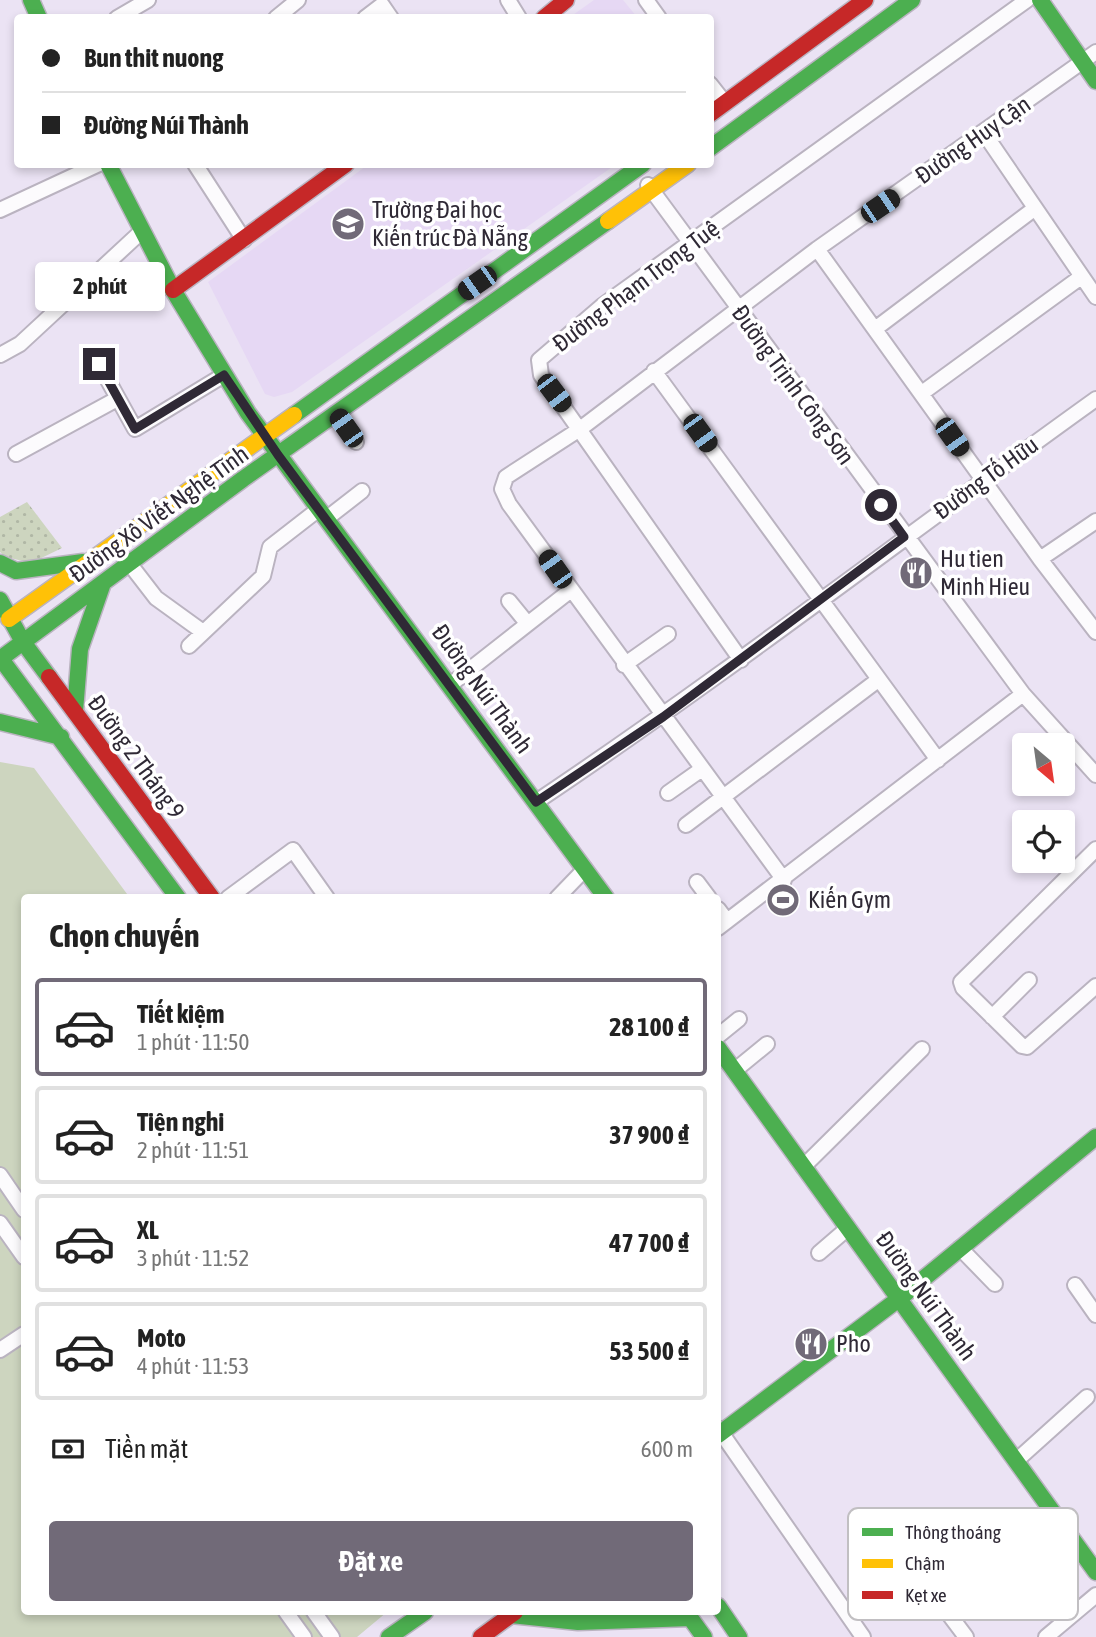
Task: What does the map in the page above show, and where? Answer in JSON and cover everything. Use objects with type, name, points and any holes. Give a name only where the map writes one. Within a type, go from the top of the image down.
[{"type":"main road","points":[[549,14],[566,0]]},
{"type":"main road","points":[[714,111],[865,0]]},
{"type":"main road","points":[[714,145],[912,0]]},
{"type":"main road","points":[[1040,0],[1090,56],[1096,81]]},
{"type":"main road","name":"Đường Núi Thành","points":[[110,168],[173,290],[262,434],[603,894]]},
{"type":"main road","points":[[173,290],[341,168]]},
{"type":"main road","name":"Đường Xô Viết Nghệ Tĩnh","points":[[5,622],[262,434],[639,168]]},
{"type":"main road","name":"Đường Xô Viết Nghệ Tĩnh","points":[[0,658],[336,413],[683,168]]},
{"type":"main road","points":[[0,562],[16,571],[86,561]]},
{"type":"main road","points":[[75,712],[80,649],[103,583]]},
{"type":"main road","points":[[0,600],[5,622]]},
{"type":"main road","name":"Đường 2 Tháng 9","points":[[5,622],[23,642],[209,894]]},
{"type":"main road","name":"Đường 2 Tháng 9","points":[[0,658],[175,894]]},
{"type":"main road","points":[[0,722],[61,737]]},
{"type":"main road","name":"Đường Núi Thành","points":[[721,1057],[734,1071],[1051,1508]]},
{"type":"main road","points":[[721,1430],[900,1298],[960,1248],[1093,1147]]},
{"type":"main road","name":"Đường Núi Thành","points":[[1078,1546],[1096,1572]]},
{"type":"main road","points":[[721,1610],[739,1637]]},
{"type":"main road","points":[[388,1637],[421,1615]]},
{"type":"main road","points":[[481,1637],[510,1615]]},
{"type":"main road","points":[[519,1615],[537,1621],[598,1622],[688,1615],[704,1637]]},
{"type":"street","points":[[124,14],[148,0]]},
{"type":"street","points":[[281,14],[298,0]]},
{"type":"street","name":"Đường Phạm Trọng Tuệ","points":[[741,660],[541,375],[539,360],[602,306],[1027,0]]},
{"type":"street","points":[[370,14],[382,5],[388,14]]},
{"type":"street","name":"Đường Huy Cận","points":[[571,590],[509,504],[502,489],[506,477],[580,429],[817,249],[985,133],[1090,56]]},
{"type":"street","points":[[714,89],[725,103]]},
{"type":"street","points":[[985,133],[1096,297]]},
{"type":"street","points":[[0,210],[90,168]]},
{"type":"street","points":[[198,168],[244,240]]},
{"type":"street","name":"Đường Trịnh Công Sơn","points":[[640,168],[652,191],[904,537],[1023,694],[1096,775]]},
{"type":"street","points":[[874,329],[1034,209]]},
{"type":"street","points":[[0,355],[20,344],[142,231]]},
{"type":"street","points":[[817,249],[1040,559],[1096,632]]},
{"type":"street","points":[[922,393],[1081,277]]},
{"type":"street","points":[[99,364],[135,429],[224,375]]},
{"type":"street","points":[[654,372],[938,760]]},
{"type":"street","points":[[16,454],[117,399]]},
{"type":"street","name":"Đường Tố Hữu","points":[[536,802],[663,717],[820,598],[1096,399]]},
{"type":"street","points":[[336,413],[356,442]]},
{"type":"street","points":[[189,646],[262,576],[270,547],[362,491]]},
{"type":"street","points":[[1040,559],[1096,521]]},
{"type":"street","points":[[129,563],[156,598],[203,632]]},
{"type":"street","points":[[450,685],[571,590],[784,880]]},
{"type":"street","points":[[509,601],[527,623]]},
{"type":"street","points":[[624,664],[668,634]]},
{"type":"street","points":[[686,825],[878,680]]},
{"type":"street","points":[[722,924],[784,880],[1023,694]]},
{"type":"street","points":[[668,793],[702,769]]},
{"type":"street","points":[[1096,849],[963,977],[963,988],[1022,1046],[1027,1047],[1096,986]]},
{"type":"street","points":[[233,894],[293,850],[324,894]]},
{"type":"street","points":[[561,894],[585,869]]},
{"type":"street","points":[[697,882],[706,894]]},
{"type":"street","points":[[992,1017],[1029,981]]},
{"type":"street","points":[[721,1034],[739,1019]]},
{"type":"street","points":[[734,1071],[767,1044]]},
{"type":"street","points":[[803,1167],[922,1049]]},
{"type":"street","points":[[0,1175],[21,1206]]},
{"type":"street","points":[[0,1223],[21,1253]]},
{"type":"street","points":[[819,1253],[848,1228]]},
{"type":"street","points":[[960,1248],[995,1284]]},
{"type":"street","points":[[1075,1284],[1096,1315]]},
{"type":"street","points":[[0,1350],[21,1336]]},
{"type":"street","points":[[1017,1460],[1087,1396]]},
{"type":"street","points":[[721,1436],[848,1616]]},
{"type":"street","points":[[1078,1610],[1096,1595]]},
{"type":"street","points":[[288,1615],[304,1637]]},
{"type":"street","points":[[316,1615],[332,1637]]},
{"type":"street","points":[[851,1620],[863,1637]]},
{"type":"street","points":[[953,1620],[966,1637]]},
{"type":"street","points":[[1045,1637],[1066,1620]]},
{"type":"shaded area","points":[[594,0],[623,0],[635,14],[574,14]]},
{"type":"shaded area","name":"Trường Đại học Kiến trúc Đà Nẵng","points":[[364,168],[611,168],[292,392],[274,397],[265,394],[208,282]]},
{"type":"green space","points":[[27,502],[62,548],[31,563],[6,557],[0,552],[0,517]]},
{"type":"green space","points":[[0,762],[34,768],[127,894],[21,894],[21,1615],[383,1615],[357,1637],[0,1637]]},
{"type":"traffic: fast","points":[[31,0],[37,14]]},
{"type":"traffic: fast","points":[[714,145],[912,0]]},
{"type":"traffic: fast","points":[[1040,0],[1096,81]]},
{"type":"traffic: fast","points":[[110,168],[173,290],[248,413],[603,894]]},
{"type":"traffic: fast","points":[[294,415],[637,168]]},
{"type":"traffic: fast","points":[[49,677],[23,642],[243,479],[608,221]]},
{"type":"traffic: fast","points":[[0,563],[16,571],[83,562]]},
{"type":"traffic: fast","points":[[75,711],[80,649],[103,583]]},
{"type":"traffic: fast","points":[[0,600],[23,642],[0,659]]},
{"type":"traffic: fast","points":[[1,659],[175,894]]},
{"type":"traffic: fast","points":[[0,722],[61,737]]},
{"type":"traffic: fast","points":[[721,1052],[1050,1508]]},
{"type":"traffic: fast","points":[[721,1433],[900,1298],[1096,1137]]},
{"type":"traffic: fast","points":[[1078,1547],[1096,1572]]},
{"type":"traffic: fast","points":[[721,1610],[739,1637]]},
{"type":"traffic: fast","points":[[389,1637],[421,1615]]},
{"type":"traffic: fast","points":[[511,1615],[578,1622],[690,1618]]},
{"type":"traffic: fast","points":[[688,1615],[704,1637]]},
{"type":"traffic: slow","points":[[608,221],[682,168]]},
{"type":"traffic: slow","points":[[9,619],[294,415]]},
{"type":"traffic: jam","points":[[549,14],[566,0]]},
{"type":"traffic: jam","points":[[714,111],[865,0]]},
{"type":"traffic: jam","points":[[173,290],[341,168]]},
{"type":"traffic: jam","points":[[49,677],[209,894]]},
{"type":"traffic: jam","points":[[481,1637],[511,1615]]},
{"type":"place","name":"Trường Đại học Kiến trúc Đà Nẵng","points":[[348,224]]},
{"type":"place","name":"Hu tien Minh Hieu","points":[[916,573]]},
{"type":"place","name":"Kiến Gym","points":[[783,900]]},
{"type":"place","name":"Pho","points":[[811,1344]]},
{"type":"route","points":[[99,364],[135,429],[224,375],[278,455],[413,633],[536,802],[663,717],[904,537],[881,505]]}]
